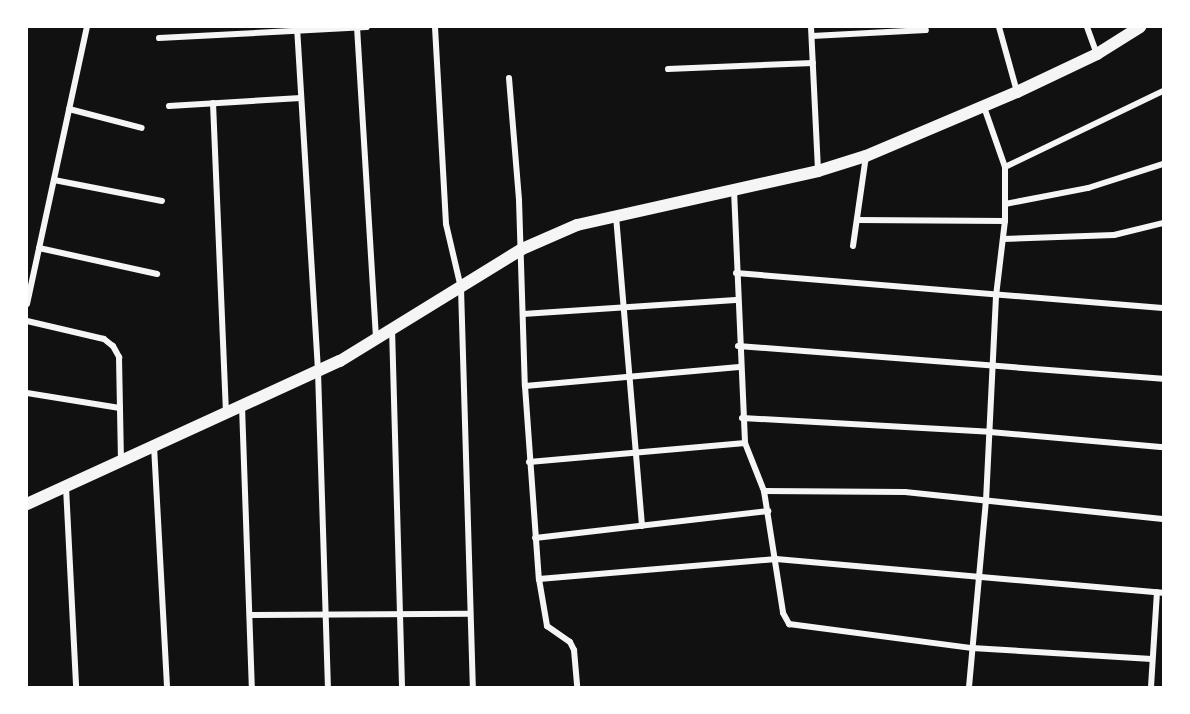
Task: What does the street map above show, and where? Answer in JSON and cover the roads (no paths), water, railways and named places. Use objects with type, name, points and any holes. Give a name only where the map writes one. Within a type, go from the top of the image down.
[{"type":"main road","points":[[27,504],[318,371],[461,288],[522,249],[577,225],[818,171],[866,156],[1017,92],[1097,54],[1140,27]]},
{"type":"street","points":[[27,304],[87,27]]},
{"type":"street","points":[[159,38],[297,28],[367,27]]},
{"type":"street","points":[[435,27],[446,224],[461,288],[473,687]]},
{"type":"street","points":[[811,27],[818,171]]},
{"type":"street","points":[[999,27],[1017,92]]},
{"type":"street","points":[[1088,27],[1097,54]]},
{"type":"street","points":[[297,28],[318,371],[328,687]]},
{"type":"street","points":[[357,28],[376,338]]},
{"type":"street","points":[[812,36],[926,30]]},
{"type":"street","points":[[668,69],[813,63]]},
{"type":"street","points":[[509,78],[522,249],[529,462],[539,579],[547,626],[570,642],[574,650],[577,687]]},
{"type":"street","points":[[1005,167],[1163,92]]},
{"type":"street","points":[[170,106],[301,98]]},
{"type":"street","points":[[213,104],[226,413]]},
{"type":"street","points":[[969,687],[986,501],[996,296],[1005,221],[1005,167],[984,107]]},
{"type":"street","points":[[69,109],[142,129]]},
{"type":"street","points":[[854,246],[866,156]]},
{"type":"street","points":[[1005,204],[1088,188],[1163,164]]},
{"type":"street","points":[[54,180],[162,201]]},
{"type":"street","points":[[734,189],[736,300],[745,443],[764,491],[783,613],[789,624],[972,648],[1152,659]]},
{"type":"street","points":[[616,216],[642,526]]},
{"type":"street","points":[[857,220],[1005,221]]},
{"type":"street","points":[[1003,239],[1114,235],[1163,223]]},
{"type":"street","points":[[39,248],[157,274]]},
{"type":"street","points":[[736,273],[1163,308]]},
{"type":"street","points":[[523,314],[736,300]]},
{"type":"street","points":[[27,321],[104,339],[113,346],[119,357],[121,461]]},
{"type":"street","points":[[392,327],[402,687]]},
{"type":"street","points":[[738,346],[992,363],[1163,379]]},
{"type":"street","points":[[525,386],[739,367]]},
{"type":"street","points":[[27,393],[120,408]]},
{"type":"street","points":[[242,405],[252,615],[252,687]]},
{"type":"street","points":[[742,418],[990,432],[1163,447]]},
{"type":"street","points":[[529,462],[745,443]]},
{"type":"street","points":[[154,446],[167,687]]},
{"type":"street","points":[[66,486],[76,687]]},
{"type":"street","points":[[764,491],[905,492],[1163,519]]},
{"type":"street","points":[[535,538],[768,511]]},
{"type":"street","points":[[539,579],[776,559],[979,574],[1160,593],[1151,687]]},
{"type":"street","points":[[252,615],[326,617],[470,614]]}]
